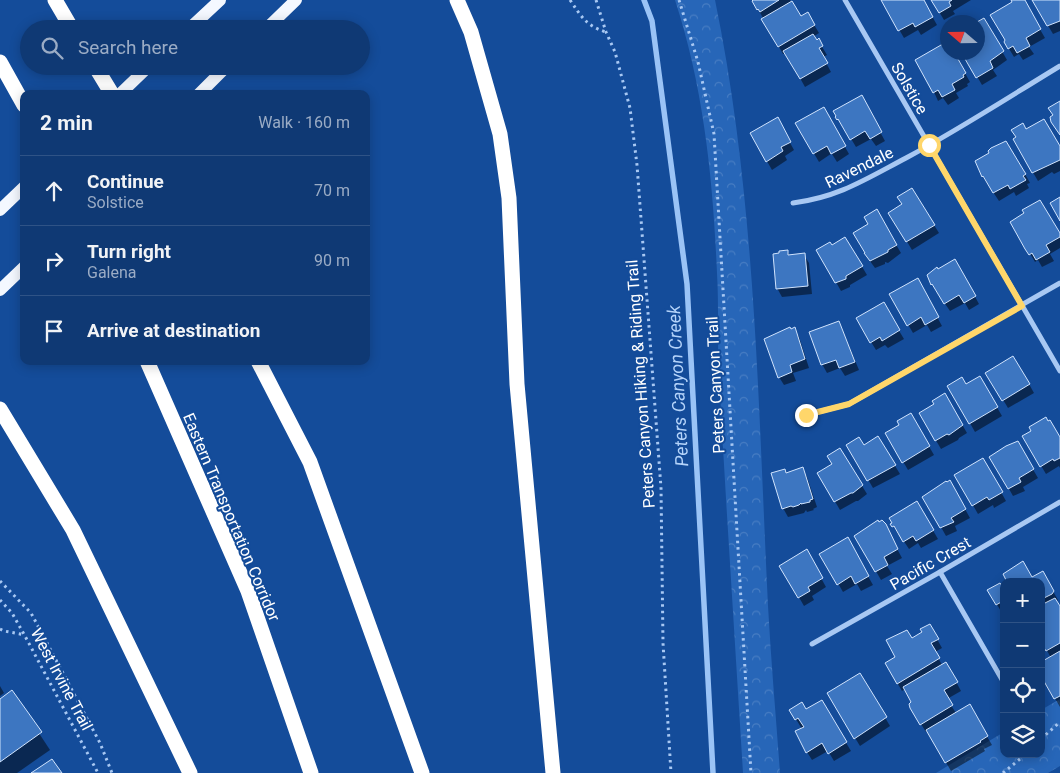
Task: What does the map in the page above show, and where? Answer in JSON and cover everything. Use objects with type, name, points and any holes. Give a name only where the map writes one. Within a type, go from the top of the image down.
[{"type":"highway","points":[[55,0],[67,20]]},
{"type":"highway","points":[[458,0],[472,32],[500,134],[509,198],[517,384],[553,773]]},
{"type":"highway","points":[[0,62],[20,98]]},
{"type":"highway","points":[[100,75],[110,90]]},
{"type":"highway","name":"Eastern Transportation Corridor","points":[[149,365],[248,590],[312,773]]},
{"type":"highway","points":[[260,365],[310,462],[422,773]]},
{"type":"highway","points":[[0,409],[72,530],[190,773]]},
{"type":"main road","points":[[199,20],[220,0]]},
{"type":"main road","points":[[275,20],[296,0]]},
{"type":"main road","points":[[124,90],[140,75]]},
{"type":"main road","points":[[203,90],[218,75]]},
{"type":"main road","points":[[0,210],[20,191]]},
{"type":"main road","points":[[0,290],[20,271]]},
{"type":"street","name":"Solstice","points":[[845,0],[1060,371]]},
{"type":"street","name":"Ravendale","points":[[793,203],[817,200],[849,188],[929,145],[1060,66]]},
{"type":"street","points":[[806,415],[849,404],[1060,284]]},
{"type":"street","name":"Pacific Crest","points":[[812,644],[1060,502]]},
{"type":"street","points":[[940,572],[1000,676]]},
{"type":"path","points":[[570,0],[584,20],[593,28],[606,32]]},
{"type":"path","name":"Peters Canyon Hiking & Riding Trail","points":[[596,0],[606,32],[615,52],[630,108],[637,164],[661,488],[664,643],[671,773]]},
{"type":"path","name":"Peters Canyon Trail","points":[[679,0],[698,62],[714,134],[751,773]]},
{"type":"path","points":[[0,581],[31,613],[100,743],[112,773]]},
{"type":"path","name":"West Irvine Trail","points":[[0,600],[12,613],[98,773]]},
{"type":"path","points":[[0,628],[4,631],[25,636]]},
{"type":"path","points":[[1045,735],[1060,722]]},
{"type":"path","points":[[1003,773],[1021,758]]},
{"type":"green space","points":[[675,0],[715,0],[729,75],[739,150],[753,302],[768,606],[780,773],[743,773],[719,375],[718,286],[710,169],[693,67]]},
{"type":"green space","points":[[1060,699],[1060,766],[1048,773],[936,773],[1000,734],[1000,758],[1045,758],[1045,708]]},
{"type":"building","points":[[753,0],[779,0],[760,12],[757,10]]},
{"type":"building","points":[[881,0],[924,0],[933,17],[915,27],[913,23],[898,31]]},
{"type":"building","points":[[931,0],[952,0],[949,2],[951,6],[939,13]]},
{"type":"building","points":[[1011,0],[1025,0],[1041,29],[1026,38],[1030,46],[1017,53],[1013,46],[1008,49],[1004,42],[1005,40],[990,15],[1012,2]]},
{"type":"building","points":[[1032,0],[1060,0],[1060,21],[1047,26]]},
{"type":"building","points":[[792,1],[801,16],[808,12],[815,25],[778,47],[761,19]]},
{"type":"building","points":[[985,20],[1004,51],[990,61],[993,68],[976,78],[966,60],[985,60]]},
{"type":"building","points":[[813,34],[817,40],[819,38],[823,46],[819,48],[828,63],[800,79],[783,51]]},
{"type":"building","points":[[940,46],[940,60],[959,60],[966,73],[963,75],[964,77],[952,84],[955,90],[942,97],[938,90],[933,93],[915,60]]},
{"type":"building","points":[[862,95],[882,132],[870,139],[865,131],[850,140],[833,111]]},
{"type":"building","points":[[1060,101],[1060,135],[1051,122],[1050,117],[1053,115],[1048,108]]},
{"type":"building","points":[[824,107],[846,146],[831,154],[827,146],[813,154],[795,123]]},
{"type":"building","points":[[778,117],[791,142],[781,147],[783,151],[766,162],[750,133]]},
{"type":"building","points":[[1044,119],[1060,146],[1060,160],[1032,173],[1013,139],[1016,137],[1011,130],[1023,123],[1026,129]]},
{"type":"building","points":[[1006,141],[1026,174],[1023,176],[1026,180],[1010,189],[1008,185],[993,193],[982,177],[975,161],[989,153],[988,151],[991,148]]},
{"type":"building","points":[[912,188],[935,225],[906,242],[888,213],[902,204],[897,197]]},
{"type":"building","points":[[1060,197],[1060,221],[1050,203]]},
{"type":"building","points":[[1040,200],[1060,233],[1060,237],[1046,245],[1050,252],[1036,260],[1032,253],[1029,255],[1010,222],[1024,213],[1022,210]]},
{"type":"building","points":[[877,209],[897,245],[870,261],[853,233],[868,224],[864,217]]},
{"type":"building","points":[[845,237],[863,266],[846,276],[846,279],[835,283],[816,250],[830,242],[832,245]]},
{"type":"building","points":[[788,250],[788,255],[805,253],[808,286],[776,289],[773,254]]},
{"type":"building","points":[[955,259],[976,296],[964,303],[959,295],[944,304],[931,285],[927,275],[937,267],[938,269]]},
{"type":"building","points":[[918,278],[939,317],[925,325],[921,317],[907,326],[889,294]]},
{"type":"building","points":[[884,302],[900,330],[882,341],[880,337],[870,343],[856,318]]},
{"type":"building","points":[[839,321],[855,362],[839,368],[836,360],[821,365],[809,332]]},
{"type":"building","points":[[790,327],[791,329],[795,327],[805,359],[790,365],[792,372],[778,378],[764,339]]},
{"type":"building","points":[[1013,356],[1030,384],[1002,401],[985,373]]},
{"type":"building","points":[[980,376],[998,407],[969,424],[947,386],[962,377],[966,384]]},
{"type":"building","points":[[945,393],[963,425],[949,435],[947,434],[935,441],[919,413],[934,404],[932,401]]},
{"type":"building","points":[[911,413],[930,446],[902,463],[885,433],[899,425],[897,421]]},
{"type":"building","points":[[1046,417],[1048,421],[1050,420],[1060,437],[1060,458],[1054,461],[1053,459],[1040,467],[1022,436],[1031,431],[1029,427]]},
{"type":"building","points":[[878,436],[896,465],[867,481],[846,445],[859,437],[864,445]]},
{"type":"building","points":[[1018,441],[1034,469],[1019,478],[1021,482],[1008,489],[989,457]]},
{"type":"building","points":[[840,448],[863,485],[853,493],[834,502],[817,473],[832,464],[827,456]]},
{"type":"building","points":[[983,458],[1003,492],[989,500],[987,497],[972,506],[954,475]]},
{"type":"building","points":[[803,467],[813,499],[810,502],[782,509],[771,473],[785,469],[786,473]]},
{"type":"building","points":[[950,480],[966,509],[951,518],[954,522],[940,528],[922,497]]},
{"type":"building","points":[[917,501],[934,530],[916,541],[913,536],[903,542],[894,526],[892,527],[890,524],[892,523],[889,518]]},
{"type":"building","points":[[878,520],[879,522],[882,520],[886,524],[898,549],[884,557],[888,565],[875,572],[854,536]]},
{"type":"building","points":[[848,537],[869,576],[855,584],[851,576],[837,585],[819,554]]},
{"type":"building","points":[[807,549],[823,578],[808,587],[810,591],[798,598],[779,566]]},
{"type":"building","points":[[1023,561],[1032,577],[1043,571],[1054,591],[1045,598],[1045,578],[1005,578],[1003,574]]},
{"type":"building","points":[[1000,583],[1000,603],[996,605],[987,590]]},
{"type":"building","points":[[1055,598],[1060,606],[1060,643],[1046,651],[1045,649],[1045,603]]},
{"type":"building","points":[[930,624],[939,639],[931,643],[940,658],[897,684],[885,663],[895,657],[886,640],[907,630],[912,638],[922,632],[920,629]]},
{"type":"building","points":[[1060,651],[1060,696],[1054,699],[1045,683],[1045,660]]},
{"type":"building","points":[[946,662],[958,682],[944,690],[953,705],[920,725],[910,708],[909,704],[911,702],[903,687]]},
{"type":"building","points":[[860,673],[887,717],[854,739],[827,693]]},
{"type":"building","points":[[12,690],[42,732],[0,762],[0,699]]},
{"type":"building","points":[[822,700],[847,742],[828,754],[822,743],[806,753],[795,731],[804,727],[798,718],[795,720],[789,710],[802,702],[806,709]]},
{"type":"building","points":[[970,704],[988,736],[945,763],[926,730]]},
{"type":"building","points":[[52,759],[62,773],[31,773]]},
{"type":"waterway","name":"Peters Canyon Creek","points":[[644,0],[652,21],[687,284],[713,773]]},
{"type":"route","points":[[806,415],[849,404],[1022,306],[929,145]]}]
